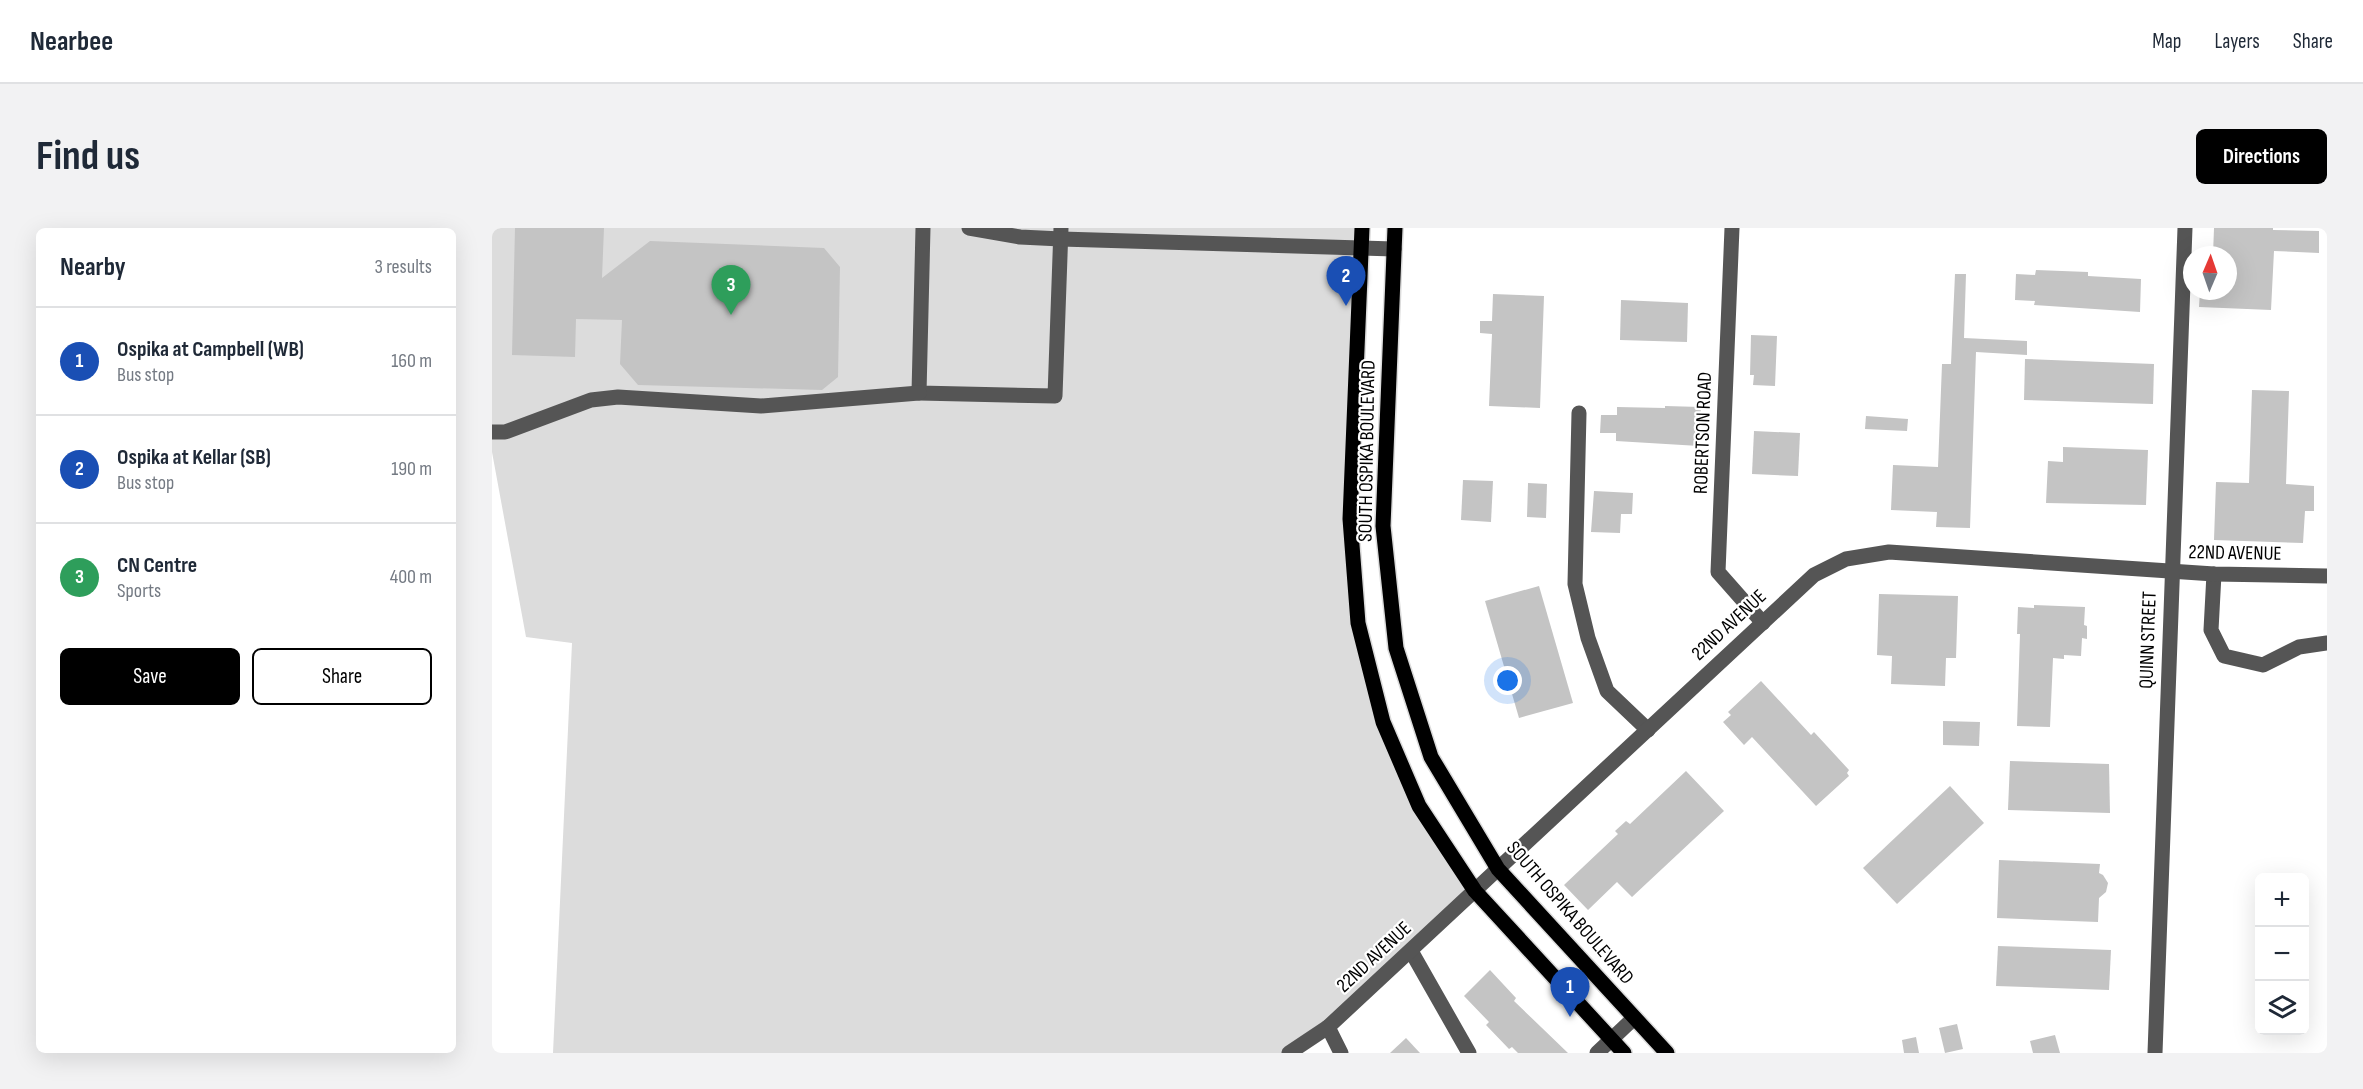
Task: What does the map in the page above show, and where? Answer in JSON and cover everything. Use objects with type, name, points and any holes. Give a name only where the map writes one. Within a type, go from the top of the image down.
[{"type":"main road","name":"SOUTH OSPIKA BOULEVARD","points":[[1362,228],[1350,519],[1358,623],[1383,722],[1419,806],[1475,891],[1624,1053]]},
{"type":"main road","name":"SOUTH OSPIKA BOULEVARD","points":[[1395,228],[1383,526],[1396,648],[1431,757],[1498,869],[1667,1053]]},
{"type":"street","points":[[919,393],[923,228]]},
{"type":"street","points":[[969,228],[1020,237],[1061,234],[1394,249]]},
{"type":"street","name":"ROBERTSON ROAD","points":[[1732,228],[1718,572],[1763,623]]},
{"type":"street","name":"QUINN STREET","points":[[2155,1053],[2185,228]]},
{"type":"street","points":[[492,432],[505,432],[591,400],[618,397],[761,406],[919,393],[1055,396],[1061,234]]},
{"type":"street","points":[[1579,413],[1575,584],[1588,638],[1607,691],[1648,730]]},
{"type":"street","name":"22ND AVENUE","points":[[1289,1053],[1328,1027],[1814,576],[1846,559],[1889,552],[2171,572],[2327,576]]},
{"type":"street","points":[[2214,574],[2211,630],[2224,656],[2263,665],[2299,647],[2327,643]]},
{"type":"street","points":[[1411,951],[1469,1053]]},
{"type":"street","points":[[1598,1053],[1634,1017]]},
{"type":"street","points":[[1328,1027],[1341,1053]]},
{"type":"shaded area","points":[[492,228],[1360,228],[1353,502],[1362,617],[1403,777],[1472,889],[1291,1053],[553,1053],[572,643],[526,637],[492,452]]},
{"type":"building","points":[[515,228],[604,228],[602,278],[650,241],[824,248],[840,267],[838,377],[822,390],[638,385],[620,364],[622,320],[576,319],[575,357],[512,355]]},
{"type":"building","points":[[2214,228],[2319,231],[2319,253],[2274,251],[2271,310],[2199,307],[2199,300],[2237,300],[2237,246],[2213,246]]},
{"type":"building","points":[[2036,270],[2088,272],[2088,276],[2141,279],[2140,312],[2034,305],[2035,301],[2015,300],[2016,274],[2035,275]]},
{"type":"building","points":[[1955,274],[1966,274],[1964,338],[2027,341],[2027,355],[1976,352],[1970,528],[1936,527],[1937,512],[1891,510],[1893,465],[1938,467],[1942,364],[1951,364]]},
{"type":"building","points":[[1493,294],[1544,296],[1540,408],[1489,406],[1492,334],[1480,333],[1480,321],[1492,321]]},
{"type":"building","points":[[1621,300],[1688,303],[1687,342],[1620,340]]},
{"type":"building","points":[[1751,335],[1777,336],[1775,386],[1753,385],[1754,375],[1750,375]]},
{"type":"building","points":[[2025,359],[2154,364],[2153,404],[2024,400]]},
{"type":"building","points":[[2252,390],[2289,391],[2286,484],[2314,486],[2314,511],[2305,511],[2303,543],[2214,540],[2216,482],[2249,483]]},
{"type":"building","points":[[1665,406],[1701,407],[1699,446],[1616,441],[1616,433],[1600,433],[1601,415],[1617,415],[1617,407],[1665,408]]},
{"type":"building","points":[[1866,416],[1908,419],[1907,431],[1865,429]]},
{"type":"building","points":[[1754,431],[1800,433],[1798,476],[1752,474]]},
{"type":"building","points":[[2063,447],[2148,450],[2146,505],[2046,503],[2048,461],[2063,462]]},
{"type":"building","points":[[1463,480],[1493,481],[1491,522],[1461,520]]},
{"type":"building","points":[[1528,483],[1547,484],[1546,518],[1527,517]]},
{"type":"building","points":[[1594,491],[1633,493],[1632,514],[1621,514],[1620,533],[1591,532]]},
{"type":"building","points":[[1539,586],[1573,703],[1519,718],[1485,601]]},
{"type":"building","points":[[1879,594],[1958,596],[1956,658],[1946,658],[1945,686],[1891,684],[1892,656],[1877,655]]},
{"type":"building","points":[[2034,605],[2085,607],[2084,625],[2087,626],[2087,639],[2082,638],[2081,656],[2064,655],[2064,659],[2053,658],[2050,727],[2017,726],[2020,634],[2017,634],[2018,607],[2034,608]]},
{"type":"building","points":[[1761,681],[1811,735],[1814,732],[1849,770],[1847,773],[1849,776],[1816,806],[1752,737],[1744,745],[1723,722],[1731,715],[1728,712]]},
{"type":"building","points":[[1943,721],[1980,722],[1979,746],[1943,745]]},
{"type":"building","points":[[2010,761],[2109,764],[2110,813],[2008,810]]},
{"type":"building","points":[[1686,771],[1724,811],[1632,897],[1617,882],[1588,910],[1564,885],[1618,834],[1615,831],[1626,821],[1630,824]]},
{"type":"building","points":[[1950,786],[1984,823],[1897,904],[1863,868]]},
{"type":"building","points":[[1999,860],[2100,864],[2099,873],[2108,883],[2106,892],[2099,898],[2098,922],[1997,918]]},
{"type":"building","points":[[1998,946],[2111,950],[2109,990],[1996,986]]},
{"type":"building","points":[[1490,970],[1516,998],[1514,1001],[1568,1053],[1518,1053],[1512,1047],[1509,1049],[1486,1025],[1489,1022],[1464,996]]},
{"type":"building","points":[[1957,1024],[1963,1049],[1945,1053],[1939,1028]]},
{"type":"building","points":[[2055,1035],[2060,1053],[2033,1053],[2030,1041]]},
{"type":"building","points":[[1916,1037],[1919,1053],[1904,1053],[1902,1040]]},
{"type":"building","points":[[1406,1038],[1420,1053],[1390,1053]]},
{"type":"place","name":"Ospika at Kellar (SB)","points":[[1346,306]]},
{"type":"place","name":"CN Centre","points":[[731,315]]},
{"type":"place","name":"Ospika at Campbell (WB)","points":[[1570,1017]]}]
